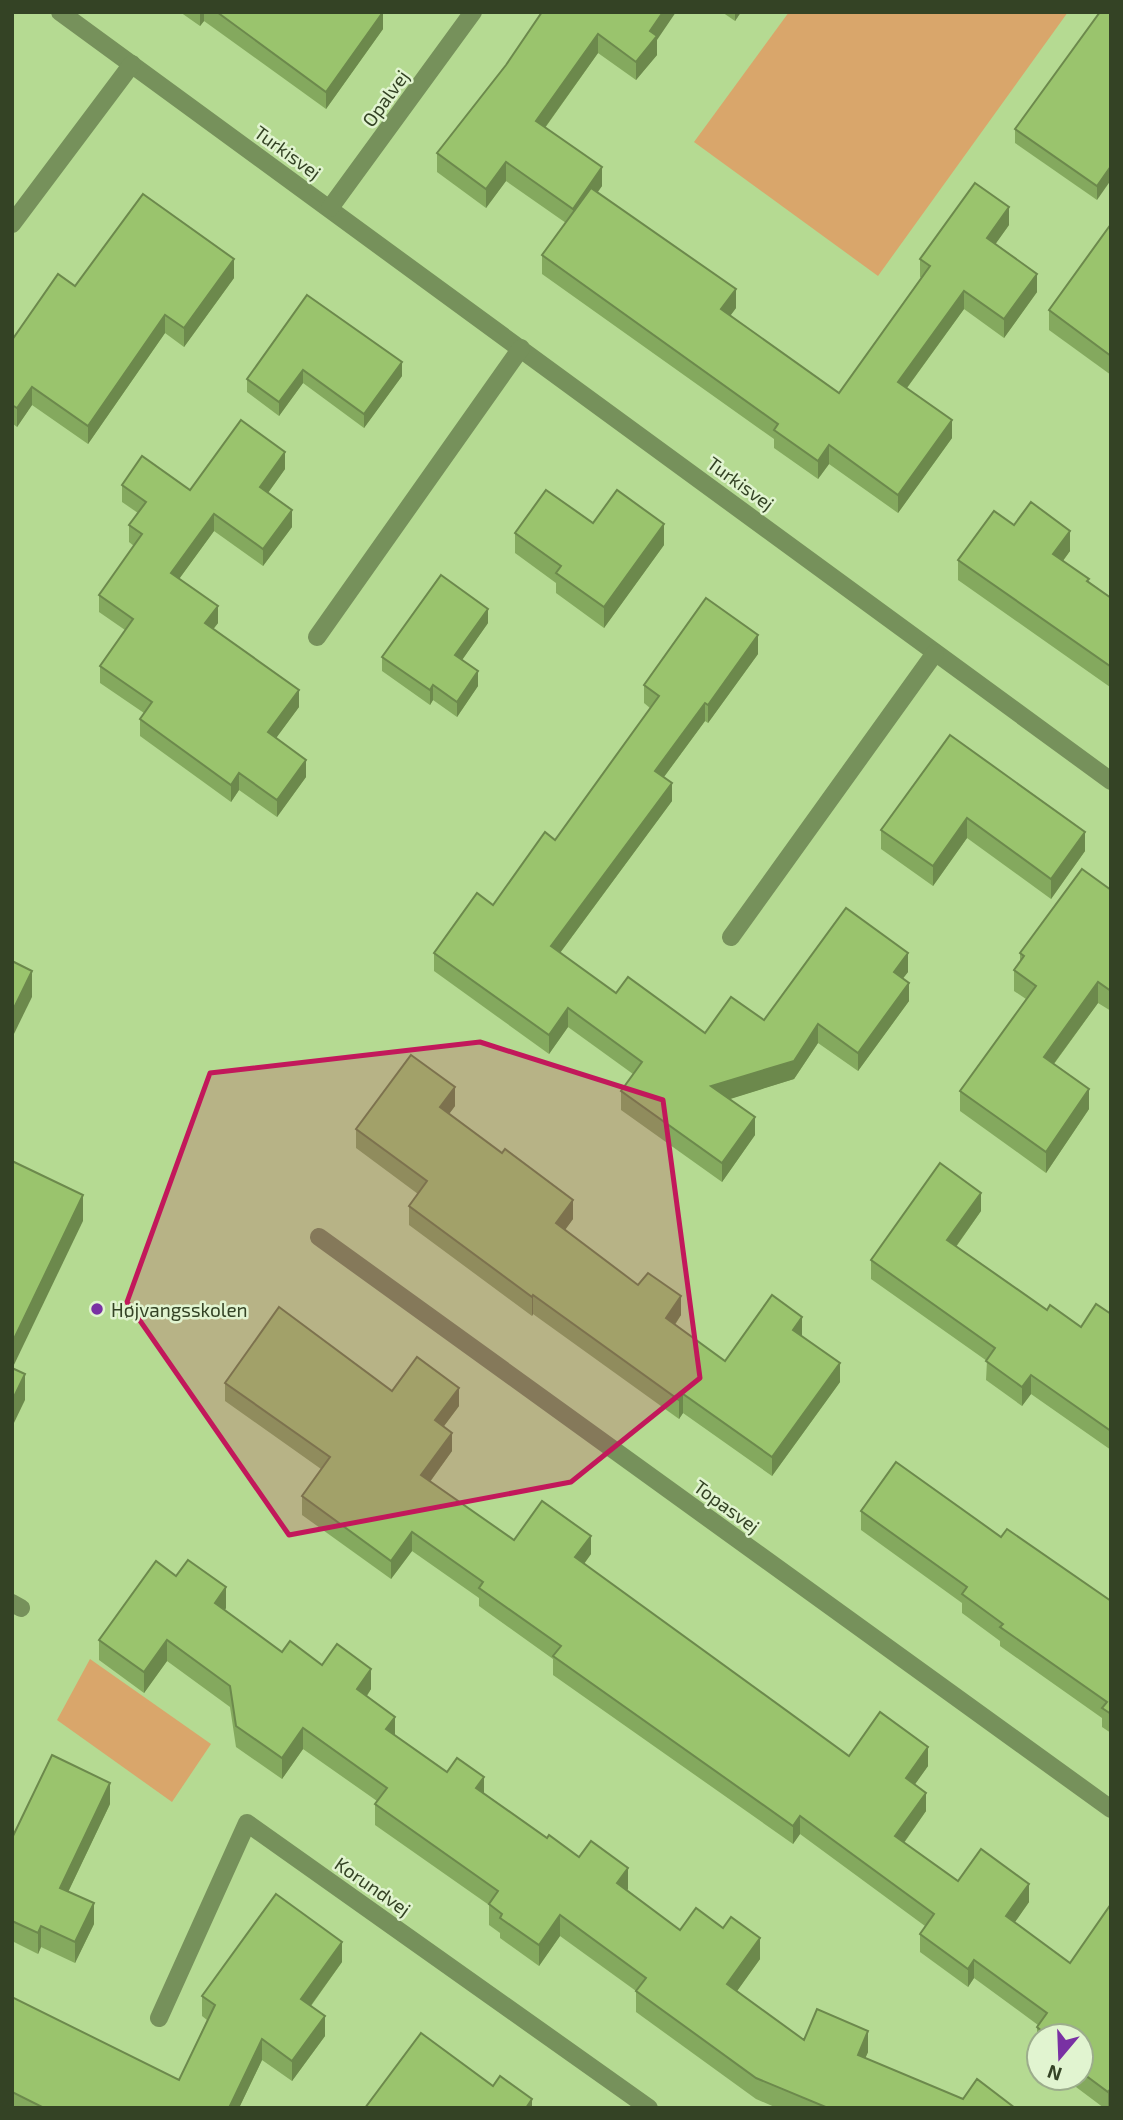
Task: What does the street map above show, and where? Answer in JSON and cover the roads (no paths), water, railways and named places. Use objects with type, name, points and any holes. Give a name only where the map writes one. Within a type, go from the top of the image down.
[{"type":"street","name":"Turkisvej","points":[[60,12],[1111,781]]},
{"type":"street","name":"Opalvej","points":[[330,208],[473,12]]},
{"type":"street","points":[[12,224],[132,64]]},
{"type":"street","points":[[317,637],[521,348]]},
{"type":"street","points":[[731,937],[935,653]]},
{"type":"street","name":"Topasvej","points":[[319,1237],[1111,1809]]},
{"type":"street","name":"Korundvej","points":[[159,2018],[247,1822],[649,2108]]},
{"type":"place","name":"Højvangsskolen","points":[[97,1309]]}]
